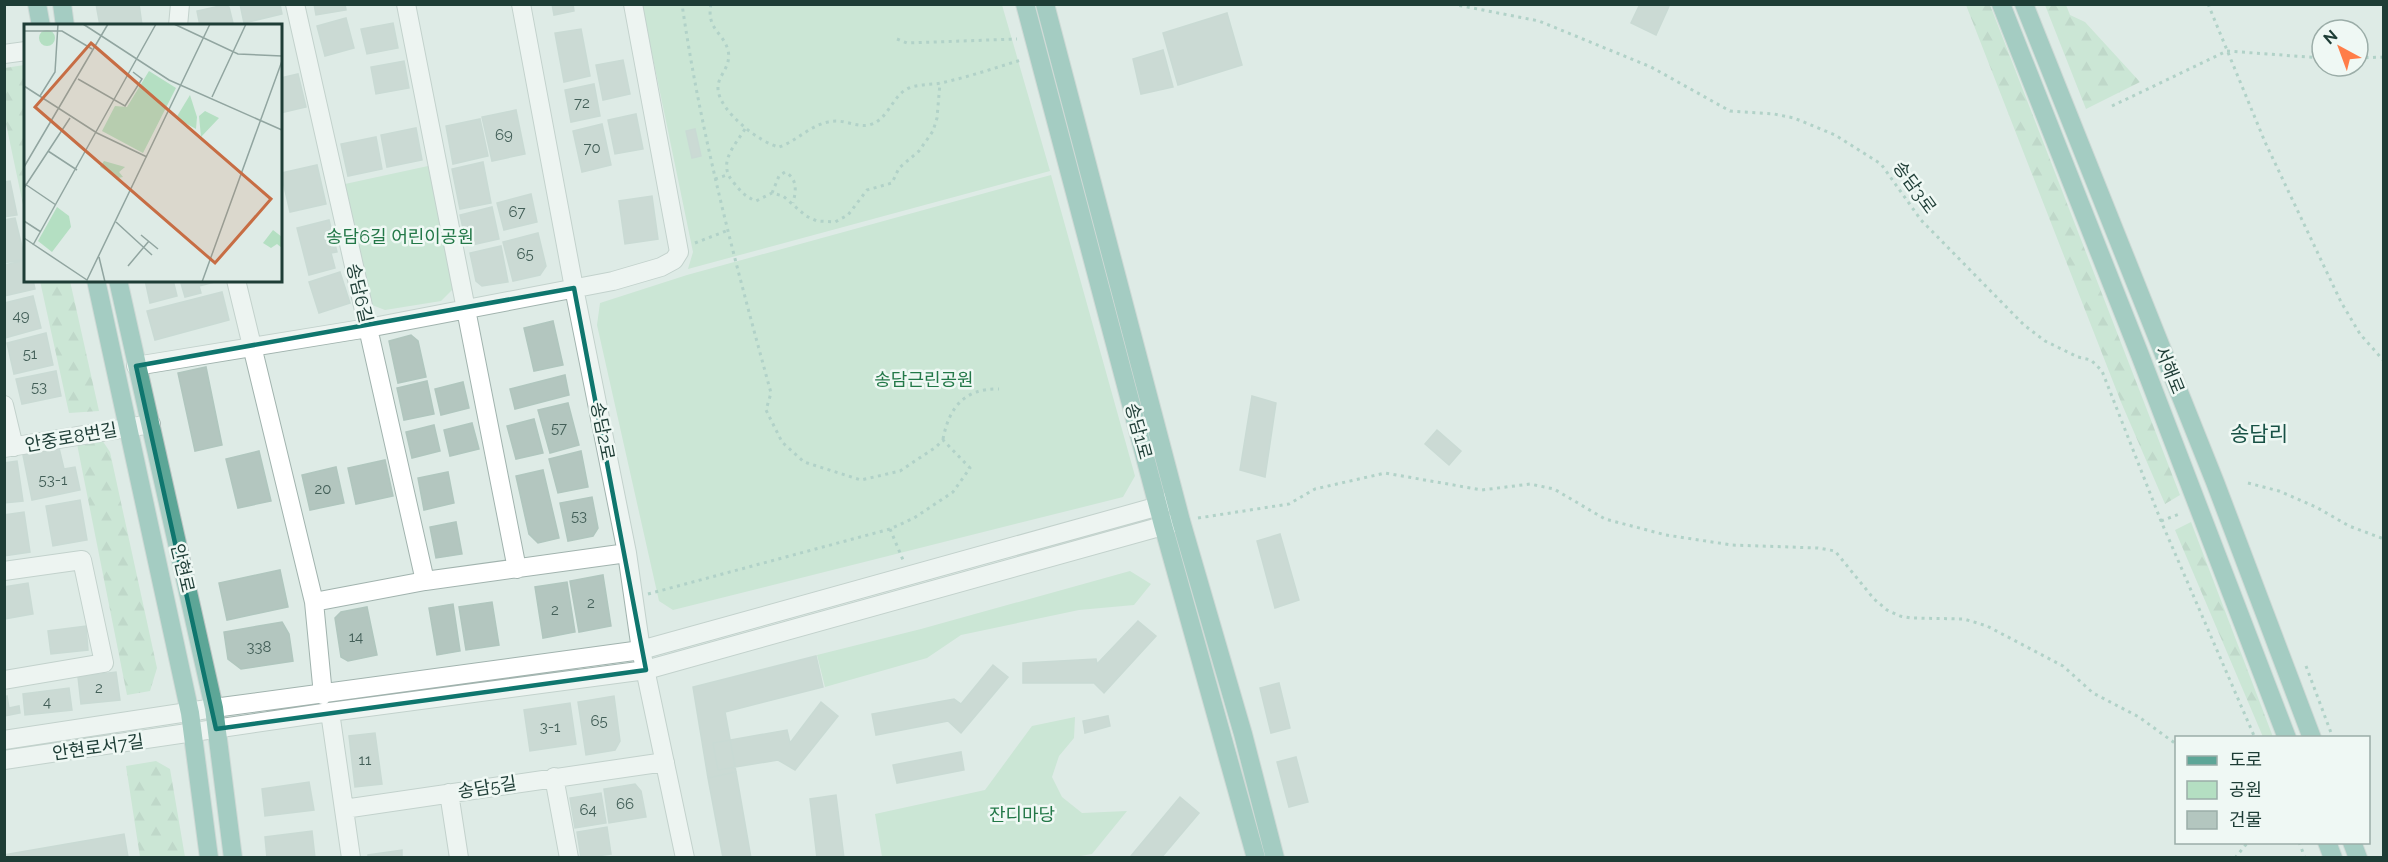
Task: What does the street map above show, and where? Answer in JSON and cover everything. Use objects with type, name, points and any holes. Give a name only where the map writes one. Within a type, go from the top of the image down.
[{"type":"main road","points":[[37,4],[41,24]]},
{"type":"main road","points":[[62,4],[65,24]]},
{"type":"main road","name":"송담1로","points":[[1024,4],[1163,525],[1256,858]]},
{"type":"main road","name":"송담1로","points":[[1045,4],[1181,521],[1243,735],[1275,858]]},
{"type":"main road","name":"서해로","points":[[2001,4],[2140,355],[2286,736]]},
{"type":"main road","name":"서해로","points":[[2024,4],[2215,482],[2311,736]]},
{"type":"main road","name":"안현로","points":[[96,282],[189,713],[209,858]]},
{"type":"main road","name":"안현로","points":[[118,282],[214,708],[233,858]]},
{"type":"main road","points":[[2327,844],[2333,858]]},
{"type":"main road","points":[[2352,844],[2358,858]]},
{"type":"street","points":[[178,24],[180,4]]},
{"type":"street","name":"송담6길","points":[[295,4],[425,581]]},
{"type":"street","points":[[406,4],[517,569]]},
{"type":"street","name":"송담2로","points":[[521,4],[574,288],[627,553],[641,651],[685,858]]},
{"type":"street","points":[[136,366],[467,310],[650,271],[674,260],[679,252],[633,4]]},
{"type":"street","points":[[4,54],[24,51]]},
{"type":"street","points":[[236,282],[314,602],[326,704],[351,858]]},
{"type":"street","name":"안중로8번길","points":[[4,405],[9,448],[151,424]]},
{"type":"street","points":[[326,704],[641,651],[1159,506],[1175,498]]},
{"type":"street","points":[[326,704],[646,670],[1181,521]]},
{"type":"street","points":[[314,602],[425,581],[627,553]]},
{"type":"street","points":[[4,571],[82,560],[104,663],[4,680]]},
{"type":"street","name":"안현로서7길","points":[[4,740],[214,708],[326,704]]},
{"type":"street","name":"안현로서7길","points":[[4,760],[192,734],[326,704]]},
{"type":"street","name":"송담5길","points":[[459,858],[449,793],[665,762]]},
{"type":"street","points":[[554,777],[569,858]]},
{"type":"street","points":[[344,808],[449,793]]},
{"type":"path","points":[[682,4],[690,61],[726,231],[771,393],[766,410],[782,441],[804,462],[833,473],[861,480],[900,471],[943,440],[947,420],[958,404],[972,392],[999,389]]},
{"type":"path","points":[[711,4],[710,19],[727,48],[729,56],[728,66],[719,83],[718,92],[745,129],[758,139],[779,147],[795,141],[825,122],[837,120],[869,125],[885,115],[906,89],[940,83],[1026,59]]},
{"type":"path","name":"송담3로","points":[[1452,4],[1539,21],[1651,68],[1730,111],[1774,114],[1794,118],[1834,135],[1881,164],[1921,220],[2024,325],[2045,341],[2078,357],[2091,360],[2102,371],[2161,521],[2254,736]]},
{"type":"path","points":[[2208,4],[2265,142],[2341,302],[2360,334],[2384,361]]},
{"type":"path","points":[[897,39],[907,43],[1022,39],[1033,35]]},
{"type":"path","points":[[2112,106],[2227,51],[2310,57]]},
{"type":"path","points":[[772,193],[793,203],[806,216],[817,221],[834,222],[848,215],[867,190],[892,183],[899,168],[919,151],[933,131],[937,118],[940,83]]},
{"type":"path","points":[[745,129],[730,152],[725,168],[727,175],[746,196],[756,201],[772,193],[779,176],[785,172],[791,176],[795,186],[793,203]]},
{"type":"path","points":[[715,179],[727,175]]},
{"type":"path","points":[[688,246],[726,231]]},
{"type":"path","points":[[648,594],[890,529],[914,518],[953,492],[970,468],[943,440]]},
{"type":"path","points":[[1181,521],[1289,504],[1315,489],[1385,473],[1482,490],[1530,484],[1554,489],[1605,519],[1666,535],[1731,545],[1818,548],[1835,551],[1874,598],[1887,610],[1911,618],[1964,619],[1987,626],[2063,666],[2093,693],[2139,717],[2175,743]]},
{"type":"path","points":[[2248,483],[2278,491],[2316,507],[2349,526],[2384,539]]},
{"type":"path","points":[[2161,521],[2189,510]]},
{"type":"path","points":[[890,529],[904,565]]},
{"type":"path","points":[[2235,858],[2247,844]]},
{"type":"path","points":[[2299,844],[2306,858]]},
{"type":"highlighted area","points":[[574,288],[646,670],[216,729],[136,366]]},
{"type":"green space","points":[[642,5],[1002,5],[1050,171],[688,269],[693,252]]},
{"type":"green space","points":[[1966,5],[1990,5],[2180,495],[2165,504],[2121,402]]},
{"type":"green space","points":[[2045,5],[2066,5],[2070,15],[2085,22],[2140,82],[2086,109]]},
{"type":"green space","points":[[24,65],[24,209],[5,119],[5,68]]},
{"type":"green space","name":"송담6길 어린이공원","points":[[428,166],[455,287],[441,301],[385,310],[372,305],[345,184]]},
{"type":"green space","name":"송담근린공원","points":[[1051,175],[1135,476],[1123,497],[673,610],[659,601],[597,325],[600,303],[687,275]]},
{"type":"green space","points":[[40,282],[70,282],[99,411],[69,413]]},
{"type":"green space","points":[[102,440],[110,452],[157,668],[150,691],[127,695],[77,444]]},
{"type":"green space","points":[[2191,522],[2273,736],[2263,736],[2175,530]]},
{"type":"green space","points":[[1130,571],[1151,584],[1134,605],[1079,610],[961,635],[927,658],[825,687],[817,655],[921,629]]},
{"type":"green space","name":"잔디마당","points":[[1075,717],[1074,738],[1059,756],[1052,777],[1062,797],[1082,813],[1127,811],[1092,854],[1069,858],[882,857],[875,814],[985,790],[1032,726]]},
{"type":"green space","points":[[156,761],[170,769],[185,857],[140,857],[126,766]]},
{"type":"building","points":[[96,4],[139,4],[142,24],[100,24]]},
{"type":"building","points":[[240,4],[280,4],[282,14],[244,23]]},
{"type":"building","points":[[314,4],[345,4],[346,10],[316,15]]},
{"type":"building","points":[[552,4],[573,4],[574,11],[554,15]]},
{"type":"building","points":[[1640,4],[1670,4],[1656,35],[1631,23]]},
{"type":"building","points":[[224,5],[229,7],[233,23],[200,24],[197,11]]},
{"type":"building","points":[[1227,13],[1242,65],[1178,85],[1163,33]]},
{"type":"building","points":[[346,18],[354,48],[325,56],[317,26]]},
{"type":"building","points":[[393,23],[398,48],[367,54],[361,29]]},
{"type":"building","points":[[581,29],[590,76],[564,82],[555,33]]},
{"type":"building","points":[[1163,50],[1173,87],[1141,94],[1133,59]]},
{"type":"building","points":[[623,60],[630,94],[603,100],[596,65]]},
{"type":"building","points":[[404,61],[409,88],[376,94],[371,67]]},
{"type":"building","points":[[298,74],[306,107],[282,113],[282,78]]},
{"type":"building","points":[[594,84],[600,116],[571,122],[565,90]]},
{"type":"building","points":[[516,110],[525,154],[492,161],[482,117]]},
{"type":"building","points":[[636,114],[643,149],[615,154],[608,120]]},
{"type":"building","points":[[480,119],[488,156],[453,164],[446,126]]},
{"type":"building","points":[[602,124],[611,165],[582,172],[573,131]]},
{"type":"building","points":[[416,128],[422,160],[387,167],[381,135]]},
{"type":"building","points":[[695,129],[701,156],[692,158],[686,131]]},
{"type":"building","points":[[376,137],[382,169],[348,176],[341,144]]},
{"type":"building","points":[[483,162],[491,203],[460,209],[452,169]]},
{"type":"building","points":[[317,165],[326,204],[290,212],[282,173]]},
{"type":"building","points":[[10,181],[17,215],[4,217],[4,182]]},
{"type":"building","points":[[531,194],[537,222],[504,230],[497,203]]},
{"type":"building","points":[[652,196],[658,239],[625,244],[619,201]]},
{"type":"building","points":[[492,207],[499,239],[467,246],[460,215]]},
{"type":"building","points":[[15,218],[24,259],[4,263],[4,220]]},
{"type":"building","points":[[329,220],[337,252],[331,253],[335,268],[309,275],[297,228]]},
{"type":"building","points":[[538,233],[546,266],[540,275],[513,281],[503,242]]},
{"type":"building","points":[[501,246],[508,282],[482,286],[476,281],[470,253]]},
{"type":"building","points":[[24,260],[24,282],[33,282],[35,289],[4,296],[4,265]]},
{"type":"building","points":[[340,272],[350,303],[319,313],[309,282]]},
{"type":"building","points":[[145,282],[174,282],[177,296],[150,303]]},
{"type":"building","points":[[181,282],[215,282],[199,286],[201,293],[185,297]]},
{"type":"building","points":[[222,292],[229,320],[155,340],[147,311]]},
{"type":"building","points":[[33,296],[41,328],[5,338],[4,303]]},
{"type":"building","points":[[553,321],[563,365],[534,371],[524,328]]},
{"type":"building","points":[[46,333],[53,365],[14,374],[7,343]]},
{"type":"building","points":[[411,335],[418,341],[426,377],[398,383],[389,341]]},
{"type":"building","points":[[206,367],[222,445],[195,451],[178,373]]},
{"type":"building","points":[[56,371],[61,396],[22,404],[16,379]]},
{"type":"building","points":[[565,375],[569,395],[515,409],[510,389]]},
{"type":"building","points":[[427,381],[434,414],[404,420],[397,388]]},
{"type":"building","points":[[463,382],[469,408],[441,415],[435,389]]},
{"type":"building","points":[[1252,396],[1276,403],[1265,477],[1240,470]]},
{"type":"building","points":[[568,403],[579,445],[550,453],[538,410]]},
{"type":"building","points":[[534,419],[543,453],[516,459],[507,426]]},
{"type":"building","points":[[472,423],[479,449],[450,456],[444,430]]},
{"type":"building","points":[[434,425],[440,451],[412,458],[406,432]]},
{"type":"building","points":[[1437,430],[1461,451],[1449,465],[1425,444]]},
{"type":"building","points":[[59,448],[64,469],[75,467],[80,490],[32,500],[23,455]]},
{"type":"building","points":[[259,451],[271,501],[238,508],[226,459]]},
{"type":"building","points":[[581,451],[588,487],[558,493],[549,459]]},
{"type":"building","points":[[385,460],[393,496],[356,504],[348,468]]},
{"type":"building","points":[[17,461],[23,501],[4,503],[4,463]]},
{"type":"building","points":[[336,467],[344,503],[310,510],[302,475]]},
{"type":"building","points":[[543,470],[559,538],[538,543],[529,534],[516,476]]},
{"type":"building","points":[[448,472],[454,503],[424,510],[418,478]]},
{"type":"building","points":[[592,497],[598,528],[593,536],[568,541],[560,503]]},
{"type":"building","points":[[80,500],[87,540],[53,546],[46,506]]},
{"type":"building","points":[[24,512],[30,552],[4,556],[4,515]]},
{"type":"building","points":[[456,522],[462,554],[436,558],[430,527]]},
{"type":"building","points":[[1280,534],[1299,600],[1275,608],[1257,541]]},
{"type":"building","points":[[280,570],[288,607],[227,620],[219,583]]},
{"type":"building","points":[[603,575],[611,626],[579,632],[570,581]]},
{"type":"building","points":[[567,582],[575,632],[543,638],[535,587]]},
{"type":"building","points":[[28,583],[33,614],[4,619],[4,587]]},
{"type":"building","points":[[492,602],[499,645],[466,650],[459,607]]},
{"type":"building","points":[[453,604],[460,651],[437,655],[429,608]]},
{"type":"building","points":[[367,607],[377,655],[348,661],[341,657],[335,618],[341,612]]},
{"type":"building","points":[[1138,621],[1156,636],[1104,693],[1094,683],[1023,683],[1023,663],[1096,659],[1097,664]]},
{"type":"building","points":[[282,622],[289,634],[293,661],[241,669],[228,659],[224,632]]},
{"type":"building","points":[[86,626],[88,650],[51,654],[48,631]]},
{"type":"building","points":[[816,656],[823,687],[725,712],[736,772],[708,778],[693,687]]},
{"type":"building","points":[[993,665],[1008,677],[961,733],[948,721],[876,735],[872,714],[954,699],[961,704]]},
{"type":"building","points":[[116,672],[120,700],[81,704],[78,677]]},
{"type":"building","points":[[1279,683],[1290,728],[1271,733],[1260,688]]},
{"type":"building","points":[[69,688],[72,710],[25,715],[23,694]]},
{"type":"building","points":[[7,696],[9,708],[19,706],[20,713],[4,716],[4,697]]},
{"type":"building","points":[[614,696],[620,741],[615,750],[586,755],[578,702]]},
{"type":"building","points":[[821,702],[838,716],[795,770],[778,760],[718,770],[713,743],[787,730],[790,743]]},
{"type":"building","points":[[570,703],[576,744],[530,751],[524,710]]},
{"type":"building","points":[[1108,716],[1110,726],[1085,733],[1083,721]]},
{"type":"building","points":[[375,733],[382,784],[355,787],[349,736]]},
{"type":"building","points":[[961,752],[964,770],[897,783],[893,765]]},
{"type":"building","points":[[1296,757],[1308,802],[1289,807],[1277,762]]},
{"type":"building","points":[[736,772],[751,858],[723,858],[708,778]]},
{"type":"building","points":[[309,782],[314,810],[265,816],[262,789]]},
{"type":"building","points":[[635,784],[641,791],[646,817],[609,823],[604,789]]},
{"type":"building","points":[[601,793],[606,823],[575,828],[570,798]]},
{"type":"building","points":[[836,795],[844,858],[817,858],[810,799]]},
{"type":"building","points":[[1180,797],[1199,813],[1161,858],[1133,858],[1131,856]]},
{"type":"building","points":[[607,827],[611,854],[581,858],[577,832]]},
{"type":"building","points":[[312,831],[315,858],[267,858],[265,837]]},
{"type":"building","points":[[124,834],[128,857],[4,858],[4,855]]},
{"type":"building","points":[[402,850],[402,858],[368,858],[368,855]]},
{"type":"district","name":"송담리","points":[[2259,433]]}]
